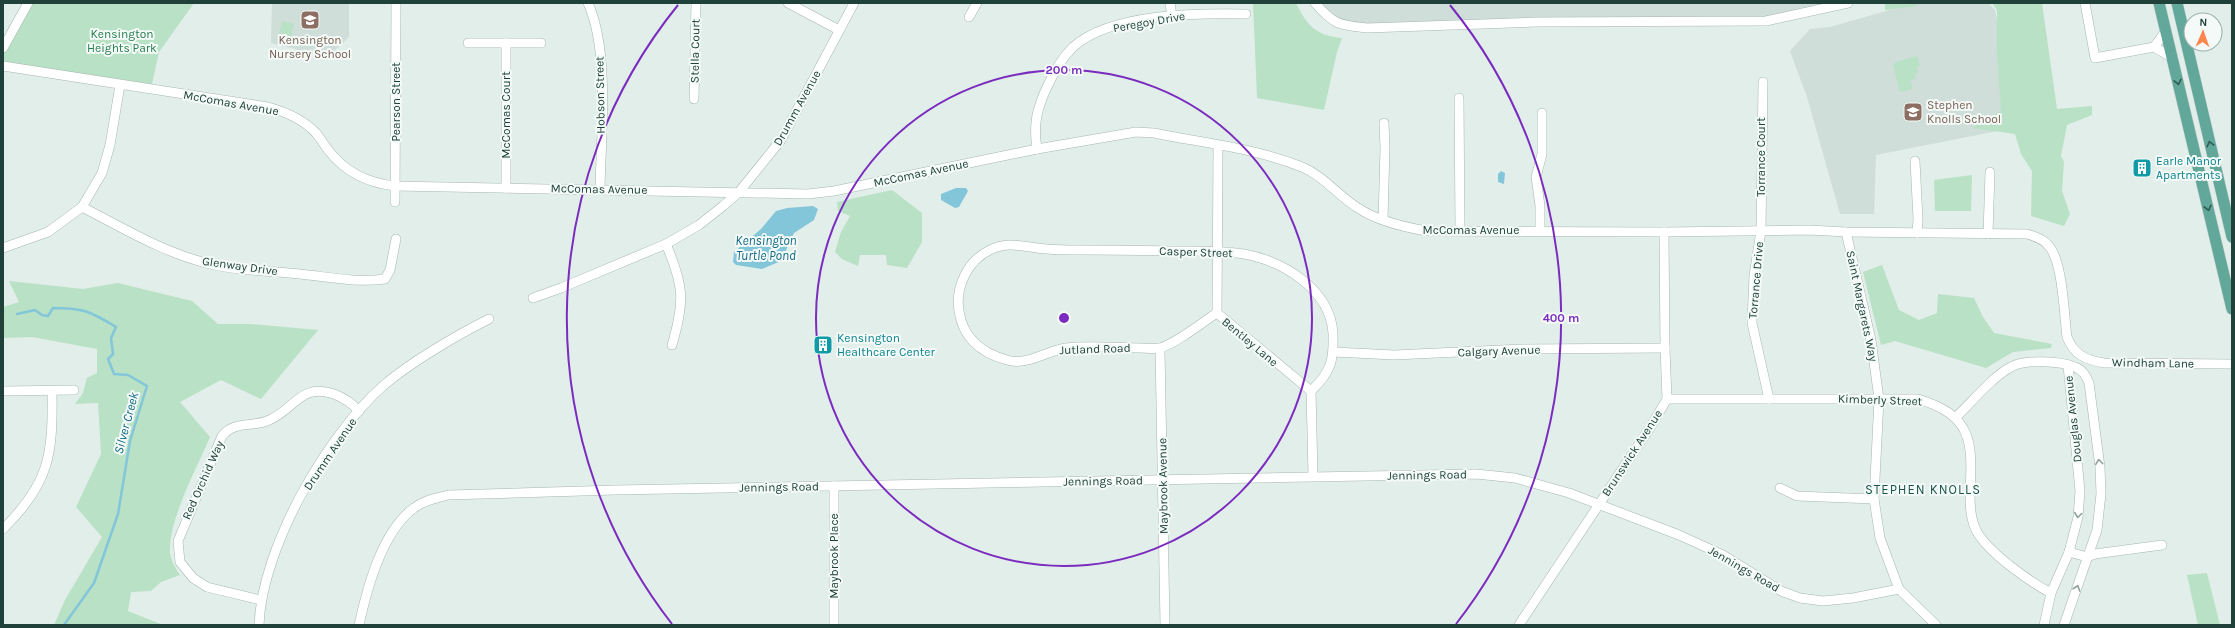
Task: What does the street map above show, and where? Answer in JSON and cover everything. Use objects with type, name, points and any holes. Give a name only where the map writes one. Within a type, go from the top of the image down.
[{"type":"main road","points":[[2159,3],[2232,309]]},
{"type":"main road","points":[[2177,3],[2232,237]]},
{"type":"street","points":[[3,48],[28,3]]},
{"type":"street","name":"Pearson Street","points":[[395,202],[396,3]]},
{"type":"street","name":"Hobson Street","points":[[588,3],[599,35],[601,83],[600,189]]},
{"type":"street","name":"Stella Court","points":[[694,99],[696,3]]},
{"type":"street","points":[[788,3],[839,30]]},
{"type":"street","name":"Drumm Avenue","points":[[533,298],[561,288],[666,244],[705,221],[738,192],[781,140],[854,3]]},
{"type":"street","points":[[969,17],[977,3]]},
{"type":"street","points":[[1170,3],[1172,16]]},
{"type":"street","points":[[1315,3],[1329,19],[1342,25],[1367,28],[1537,22],[1766,21],[1848,3]]},
{"type":"street","points":[[2085,3],[2095,58],[2154,47],[2173,58]]},
{"type":"street","name":"Peregoy Drive","points":[[1037,149],[1034,128],[1039,103],[1054,73],[1073,48],[1093,34],[1122,24],[1172,16],[1246,14]]},
{"type":"street","points":[[2154,47],[2166,31]]},
{"type":"street","points":[[468,43],[541,42]]},
{"type":"street","name":"McComas Court","points":[[506,43],[506,188]]},
{"type":"street","name":"McComas Avenue","points":[[3,66],[120,86],[268,107],[286,112],[300,120],[316,133],[330,152],[345,168],[368,181],[395,186],[808,194],[834,191],[1037,149],[1136,132],[1154,133],[1271,157],[1303,167],[1322,178],[1358,209],[1403,227],[1426,231],[1540,230],[1664,232],[1809,230],[1846,232]]},
{"type":"street","name":"Torrance Court","points":[[1761,231],[1763,82]]},
{"type":"street","points":[[3,248],[48,232],[82,207],[102,173],[110,145],[120,86]]},
{"type":"street","points":[[1459,98],[1460,231]]},
{"type":"street","points":[[1540,230],[1540,206],[1536,177],[1542,154],[1542,113]]},
{"type":"street","points":[[1383,220],[1385,148],[1384,123]]},
{"type":"street","name":"Bentley Lane","points":[[1218,146],[1217,313],[1311,391]]},
{"type":"street","points":[[1915,161],[1918,220],[1917,233]]},
{"type":"street","points":[[1846,232],[1988,234],[1990,172]]},
{"type":"street","name":"Glenway Drive","points":[[82,207],[156,244],[190,258],[212,264],[338,278],[373,281],[385,279],[390,270],[396,239]]},
{"type":"street","name":"Torrance Drive","points":[[1761,231],[1754,275],[1752,323],[1769,398]]},
{"type":"street","name":"Brunswick Avenue","points":[[1519,625],[1651,426],[1667,398],[1664,348],[1664,232]]},
{"type":"street","name":"Saint Margarets Way","points":[[1846,232],[1871,340],[1879,399],[1874,498],[1880,538],[1891,571],[1899,589],[1936,625]]},
{"type":"street","name":"Windham Lane","points":[[1988,234],[2027,234],[2037,237],[2048,244],[2057,258],[2067,337],[2076,352],[2086,360],[2104,363],[2232,364]]},
{"type":"street","points":[[666,244],[677,269],[681,287],[681,312],[672,345]]},
{"type":"street","name":"Casper Street","points":[[981,256],[991,249],[1006,245],[1020,244],[1049,249],[1217,251],[1246,254],[1271,263],[1291,272],[1310,286],[1322,301],[1328,313],[1333,330],[1334,352],[1326,376],[1311,391]]},
{"type":"street","name":"Jutland Road","points":[[981,256],[969,266],[957,298],[960,316],[965,332],[977,347],[992,355],[1009,361],[1025,362],[1049,351],[1069,348],[1160,348]]},
{"type":"street","points":[[1160,348],[1217,313]]},
{"type":"street","name":"Drumm Avenue","points":[[259,625],[261,600],[287,526],[310,478],[341,433],[359,411],[387,383],[457,337],[489,320]]},
{"type":"street","name":"Maybrook Avenue","points":[[1160,348],[1165,625]]},
{"type":"street","name":"Calgary Avenue","points":[[1334,352],[1394,355],[1523,349],[1664,348]]},
{"type":"street","points":[[2051,593],[2032,584],[1996,552],[1977,532],[1969,508],[1971,448],[1966,432],[1956,417],[2010,367],[2033,362],[2068,364]]},
{"type":"street","name":"Douglas Avenue","points":[[2044,625],[2051,593],[2069,552],[2078,518],[2080,492],[2068,364],[2085,374],[2089,383],[2100,467],[2101,494],[2097,530],[2064,625]]},
{"type":"street","points":[[3,391],[74,390]]},
{"type":"street","points":[[3,529],[31,498],[47,464],[53,435],[52,391]]},
{"type":"street","name":"Red Orchid Way","points":[[261,600],[207,587],[193,578],[180,562],[178,541],[222,436],[231,428],[244,424],[265,422],[274,418],[297,399],[306,393],[314,391],[326,392],[340,396],[353,404],[359,411]]},
{"type":"street","points":[[1311,391],[1313,476]]},
{"type":"street","name":"Kimberly Street","points":[[1667,398],[1918,399],[1936,405],[1956,417]]},
{"type":"street","name":"Jennings Road","points":[[359,625],[367,590],[393,532],[404,517],[414,507],[426,501],[448,495],[1313,476],[1476,474],[1515,478],[1569,493],[1686,538],[1723,555],[1774,587],[1800,598],[1831,600],[1853,598],[1899,589]]},
{"type":"street","name":"Maybrook Place","points":[[834,486],[834,625]]},
{"type":"street","points":[[1780,488],[1797,496],[1874,498]]},
{"type":"street","points":[[2069,552],[2087,557],[2095,554],[2162,545]]},
{"type":"shaded area","name":"Kensington Nursery School","points":[[272,3],[349,3],[349,37],[328,57],[271,43]]},
{"type":"shaded area","points":[[1315,3],[1848,3],[1766,21],[1342,25]]},
{"type":"shaded area","name":"Stephen Knolls School","points":[[1914,3],[1988,3],[1995,10],[2018,127],[1876,155],[1874,214],[1840,214],[1807,97],[1790,51],[1810,29],[1830,27]]},
{"type":"green space","name":"Kensington Heights Park","points":[[32,3],[194,3],[159,52],[152,84],[5,63],[3,55]]},
{"type":"green space","points":[[1253,3],[1296,3],[1304,18],[1319,32],[1333,37],[1342,38],[1337,52],[1324,110],[1257,98]]},
{"type":"green space","points":[[1885,3],[1919,3],[1916,6],[1885,10]]},
{"type":"green space","points":[[1992,3],[2042,3],[2057,109],[2092,106],[2092,115],[2067,125],[2061,156],[2064,162],[2062,191],[2070,214],[2064,226],[2031,216],[2032,171],[2021,154],[2015,134],[1972,128],[2001,111],[1997,51],[1997,10]]},
{"type":"green space","points":[[282,21],[294,24],[291,36],[279,33]]},
{"type":"green space","points":[[1917,56],[1920,66],[1917,67],[1918,73],[1915,74],[1916,79],[1910,80],[1913,89],[1900,92],[1893,65],[1896,62]]},
{"type":"green space","points":[[1972,175],[1971,211],[1935,211],[1934,180]]},
{"type":"green space","points":[[892,190],[922,213],[922,242],[907,268],[887,265],[886,255],[860,255],[858,266],[842,259],[835,252],[841,232],[850,216],[838,211],[837,202]]},
{"type":"green space","points":[[1882,265],[1899,310],[1919,320],[1937,313],[1938,294],[1974,298],[1983,317],[1994,333],[2052,344],[2051,348],[2013,352],[1986,368],[1895,341],[1881,345],[1863,272]]},
{"type":"green space","points":[[9,281],[83,289],[118,283],[192,301],[218,324],[250,324],[318,330],[261,399],[221,380],[180,402],[210,437],[184,494],[174,525],[170,553],[175,568],[180,575],[161,582],[151,591],[131,592],[128,611],[163,625],[54,625],[65,600],[102,537],[76,507],[101,454],[98,403],[75,404],[83,393],[87,378],[97,373],[97,349],[32,337],[3,338],[3,307],[19,302]]},
{"type":"green space","points":[[2207,573],[2220,625],[2198,625],[2187,575]]},
{"type":"water","points":[[1501,171],[1505,173],[1504,184],[1498,182],[1498,174]]},
{"type":"water","points":[[956,188],[966,188],[968,191],[959,207],[955,208],[941,200],[941,194]]},
{"type":"water","name":"Kensington Turtle Pond","points":[[813,206],[818,209],[814,220],[794,233],[781,261],[762,269],[736,265],[733,262],[734,252],[761,229],[776,211],[787,208]]},
{"type":"waterway","name":"Silver Creek","points":[[17,314],[35,310],[42,315],[48,316],[53,308],[63,308],[79,310],[99,317],[116,327],[111,338],[113,354],[108,359],[114,374],[128,375],[147,386],[130,441],[118,514],[94,583],[64,625]]},
{"type":"place","name":"Kensington Nursery School","points":[[310,20]]},
{"type":"place","name":"Stephen Knolls School","points":[[1913,112]]},
{"type":"place","name":"Earle Manor Apartments","points":[[2142,168]]},
{"type":"place","name":"Kensington Healthcare Center","points":[[823,345]]},
{"type":"district","name":"STEPHEN KNOLLS","points":[[1923,489]]}]
